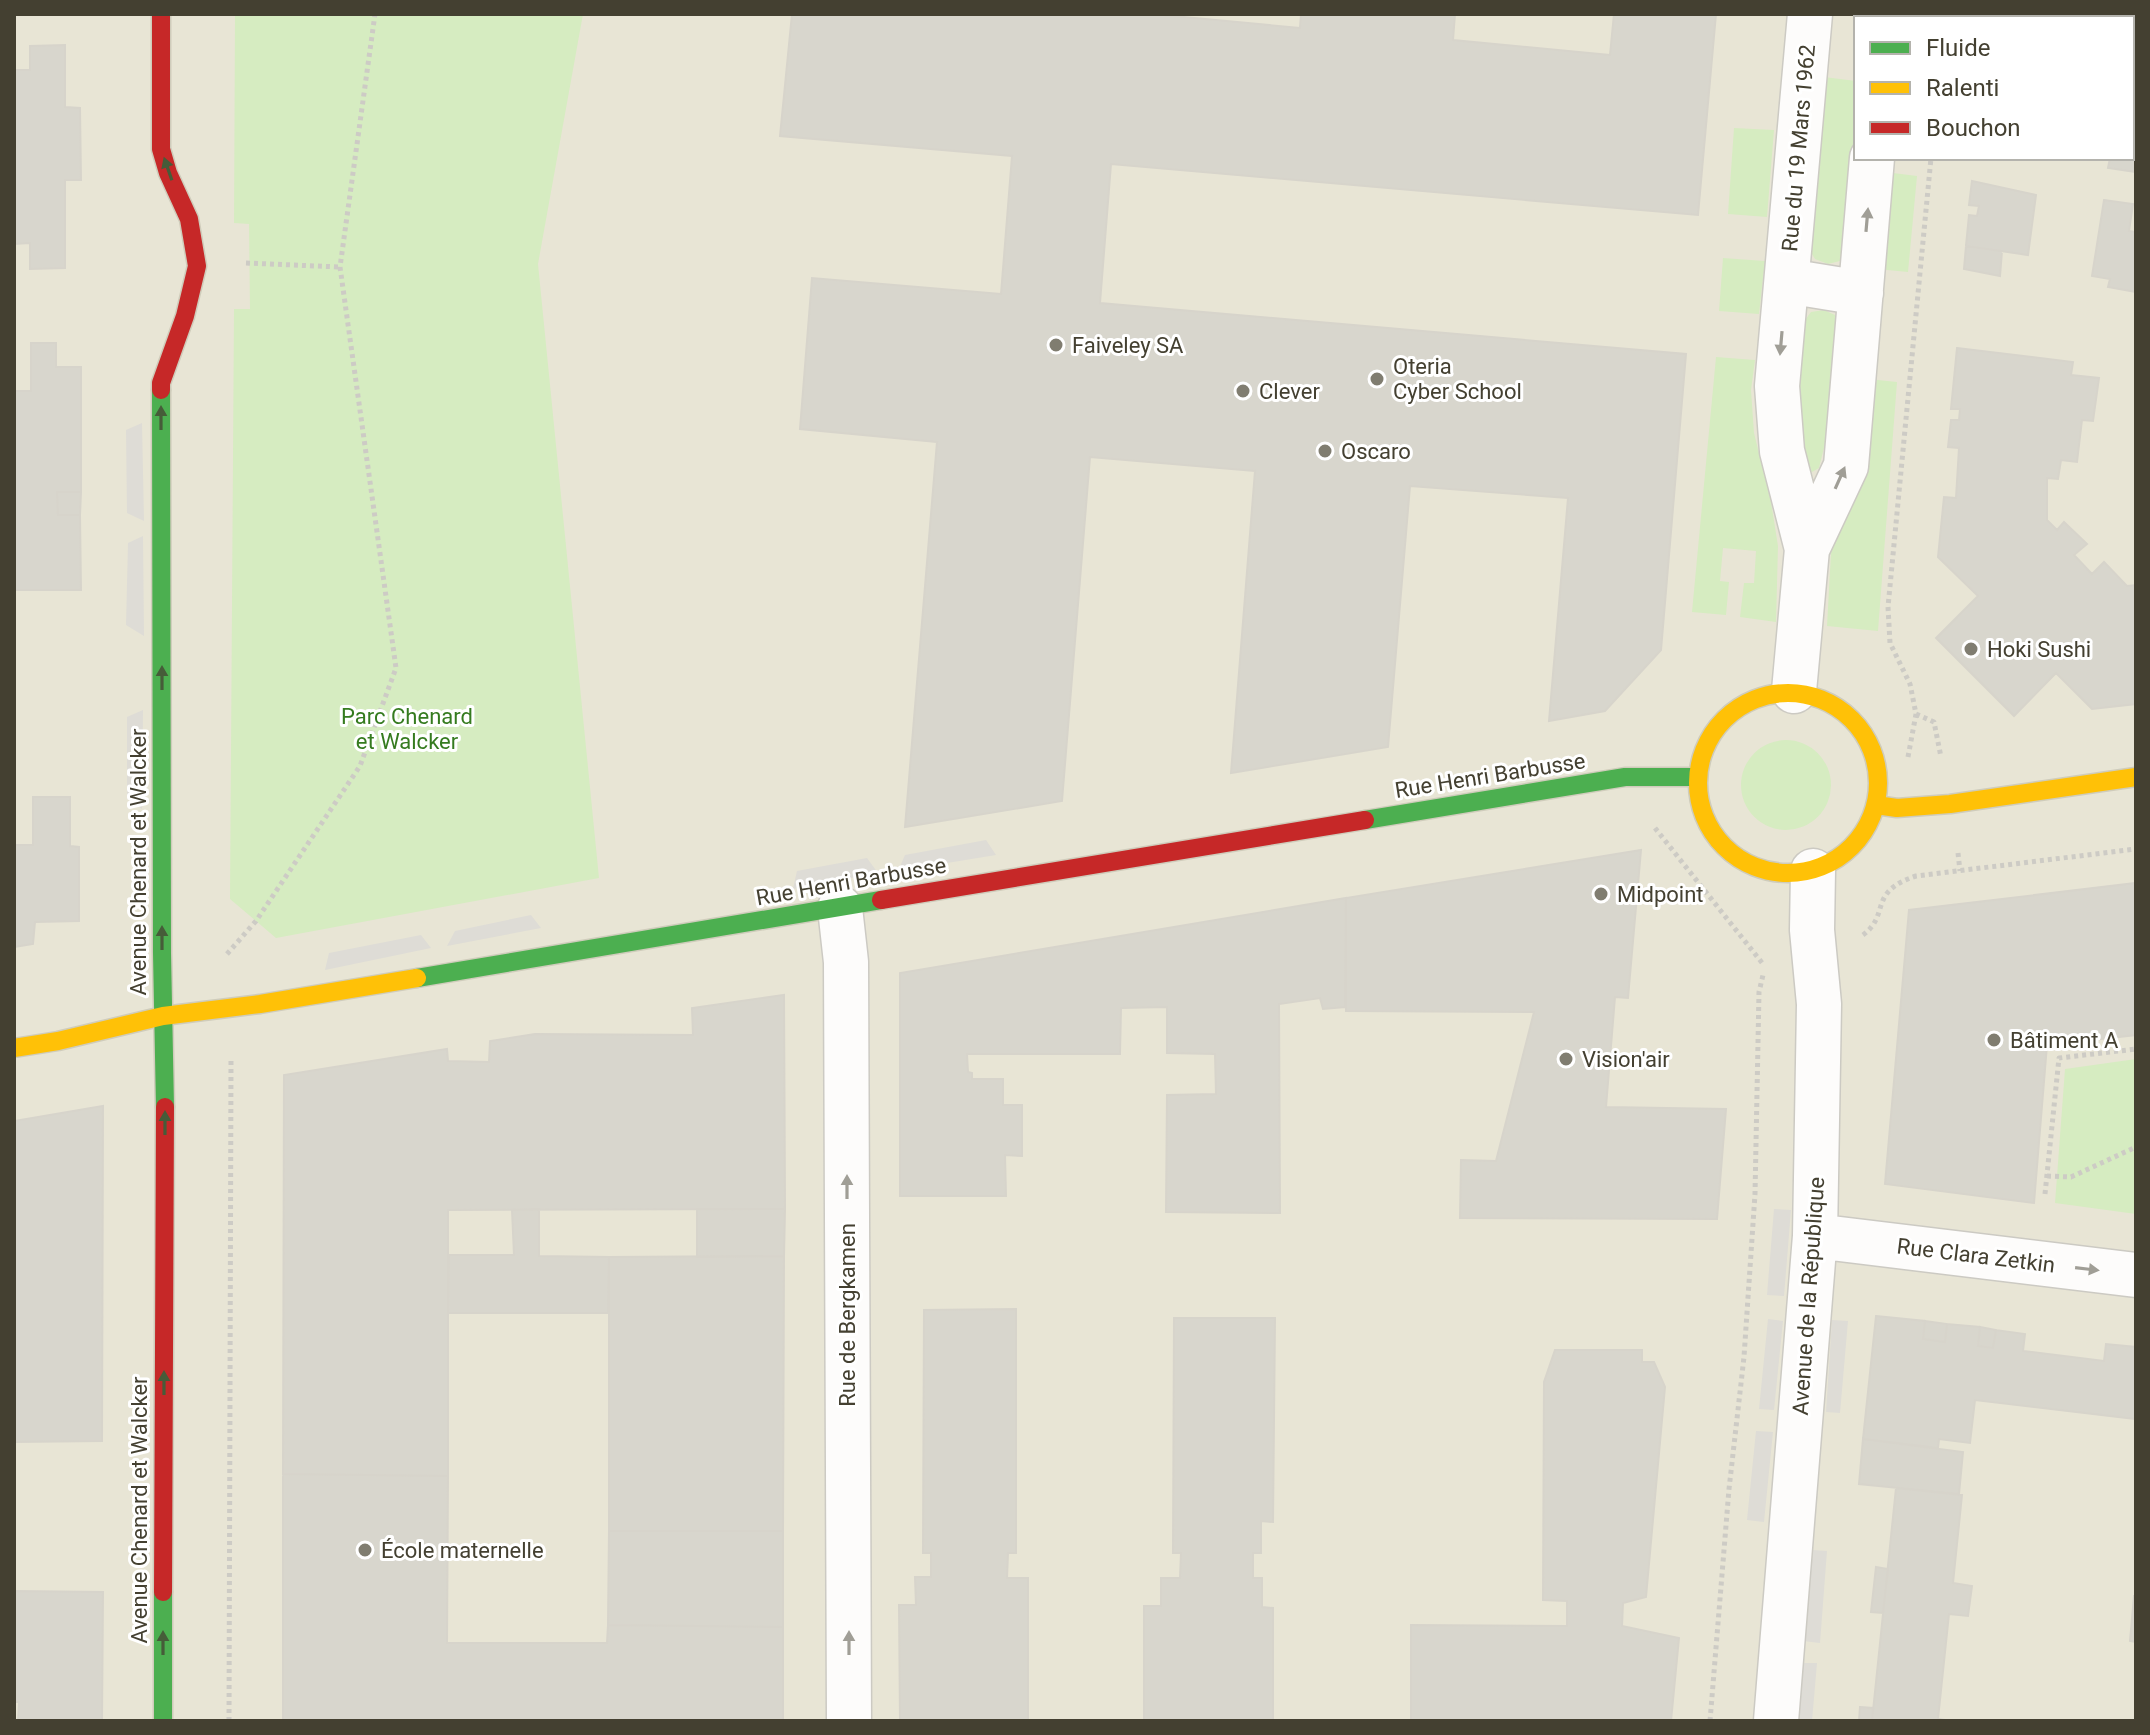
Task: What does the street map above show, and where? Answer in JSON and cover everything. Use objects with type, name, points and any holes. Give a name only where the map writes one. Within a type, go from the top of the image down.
[{"type":"street","name":"Avenue Chenard et Walcker","points":[[161,14],[161,149],[168,173],[189,219],[197,266],[185,316],[161,383],[165,1080],[163,1721]]},
{"type":"street","name":"Rue du 19 Mars 1962","points":[[1794,691],[1807,549],[1782,451],[1777,418],[1777,386],[1810,14]]},
{"type":"street","name":"Rue du 19 Mars 1962","points":[[1807,549],[1846,466],[1872,160]]},
{"type":"street","name":"Rue du 19 Mars 1962","points":[[1787,281],[1861,293]]},
{"type":"street","points":[[1794,691],[1821,699],[1844,712],[1862,731],[1874,754],[1878,779],[1876,805],[1868,827],[1853,846],[1835,861],[1813,871],[1789,874],[1764,871],[1741,861],[1722,845],[1707,825],[1699,801],[1697,777],[1704,749],[1719,724],[1741,706],[1768,695],[1794,691]]},
{"type":"street","name":"Rue Henri Barbusse","points":[[14,1048],[163,1016],[260,1004],[1625,777],[1697,777]]},
{"type":"street","points":[[1876,805],[1897,808],[1950,804],[2136,777]]},
{"type":"street","name":"Avenue de la République","points":[[1776,1721],[1815,1236],[1819,1004],[1812,930],[1813,871]]},
{"type":"street","name":"Rue de Bergkamen","points":[[840,908],[846,978],[849,1721]]},
{"type":"street","name":"Rue Clara Zetkin","points":[[1815,1236],[2136,1275]]},
{"type":"path","points":[[227,954],[256,921],[360,766],[396,668],[340,267],[375,14]]},
{"type":"path","points":[[1906,764],[1916,714],[1910,684],[1890,643],[1888,607],[1931,160]]},
{"type":"path","points":[[235,263],[340,267]]},
{"type":"path","points":[[1916,714],[1934,722],[1943,764]]},
{"type":"path","points":[[1649,821],[1766,968],[1759,992],[1755,1194],[1744,1357],[1729,1489],[1710,1721]]},
{"type":"path","points":[[1850,940],[1870,929],[1879,905],[1892,887],[1916,876],[2136,849]]},
{"type":"path","points":[[2045,1194],[2059,1058],[2136,1049]]},
{"type":"path","points":[[229,1721],[232,1050]]},
{"type":"path","points":[[2047,1176],[2071,1177],[2136,1147]]},
{"type":"shaded area","points":[[14,14],[2136,14],[2136,1721],[14,1721]]},
{"type":"shaded area","points":[[142,423],[144,521],[127,513],[126,430]]},
{"type":"shaded area","points":[[143,536],[144,636],[126,625],[128,543]]},
{"type":"shaded area","points":[[143,710],[142,809],[127,798],[127,717]]},
{"type":"shaded area","points":[[986,840],[996,855],[898,871],[905,855]]},
{"type":"shaded area","points":[[867,858],[878,873],[793,889],[797,871]]},
{"type":"shaded area","points":[[531,915],[541,928],[447,946],[455,931]]},
{"type":"shaded area","points":[[421,935],[431,948],[325,970],[329,953]]},
{"type":"shaded area","points":[[1774,1209],[1791,1210],[1784,1296],[1767,1295]]},
{"type":"shaded area","points":[[1768,1319],[1783,1321],[1774,1410],[1759,1409]]},
{"type":"shaded area","points":[[1832,1320],[1848,1321],[1840,1413],[1826,1412]]},
{"type":"shaded area","points":[[1756,1431],[1773,1432],[1764,1522],[1747,1520]]},
{"type":"shaded area","points":[[1813,1550],[1827,1551],[1820,1643],[1803,1641]]},
{"type":"shaded area","points":[[1802,1663],[1817,1663],[1812,1721],[1797,1721]]},
{"type":"green space","name":"Parc Chenard et Walcker","points":[[235,14],[583,14],[538,264],[599,878],[276,938],[230,899],[234,309],[250,309],[249,224],[234,223]]},
{"type":"green space","points":[[1824,77],[1854,81],[1855,160],[1847,252],[1840,261],[1828,264],[1815,259],[1809,249]]},
{"type":"green space","points":[[1734,128],[1774,130],[1767,217],[1728,214]]},
{"type":"green space","points":[[1885,172],[1917,176],[1908,272],[1877,269]]},
{"type":"green space","points":[[1723,258],[1765,261],[1759,314],[1719,311]]},
{"type":"green space","points":[[1824,310],[1835,315],[1838,370],[1819,468],[1812,472],[1806,468],[1796,406],[1802,324],[1811,312]]},
{"type":"green space","points":[[1716,357],[1755,360],[1751,390],[1754,433],[1778,546],[1776,622],[1740,617],[1744,583],[1754,583],[1756,551],[1723,548],[1720,581],[1729,582],[1726,615],[1692,612]]},
{"type":"green space","points":[[1868,379],[1897,382],[1878,631],[1827,626],[1831,553],[1841,518]]},
{"type":"green space","points":[[1786,740],[1811,748],[1823,760],[1831,785],[1823,810],[1811,822],[1786,830],[1761,822],[1749,810],[1741,785],[1749,760],[1761,748]]},
{"type":"green space","points":[[2136,1059],[2136,1214],[2055,1203],[2065,1069]]},
{"type":"building","name":"Clever","points":[[792,14],[1152,14],[1300,28],[1301,14],[1455,14],[1453,40],[1610,55],[1614,14],[1716,14],[1698,215],[1111,164],[1100,303],[1686,354],[1661,650],[1605,711],[1549,721],[1568,498],[1410,486],[1388,747],[1231,773],[1255,471],[1090,457],[1062,801],[905,827],[937,442],[800,429],[812,278],[1001,294],[1012,156],[780,136]]},
{"type":"building","points":[[65,45],[65,107],[80,108],[81,180],[65,180],[65,268],[30,269],[30,243],[14,244],[14,70],[30,70],[30,46]]},
{"type":"building","points":[[2134,52],[2136,172],[2108,168],[2110,160],[2134,160]]},
{"type":"building","points":[[1972,181],[2036,195],[2028,255],[1966,246],[1969,215],[1977,216],[1979,206],[1969,205]]},
{"type":"building","points":[[2104,200],[2133,204],[2129,231],[2136,232],[2136,292],[2108,287],[2110,279],[2092,276]]},
{"type":"building","points":[[1966,246],[2002,251],[2000,276],[1964,269]]},
{"type":"building","points":[[31,343],[56,343],[56,367],[81,367],[81,492],[57,492],[58,515],[80,515],[81,590],[14,590],[14,391],[31,391]]},
{"type":"building","points":[[1957,348],[2073,362],[2071,375],[2099,378],[2093,421],[2082,420],[2077,462],[2061,460],[2058,479],[2047,478],[2047,520],[2057,530],[2064,522],[2087,544],[2074,555],[2092,574],[2104,562],[2127,586],[2136,585],[2136,704],[2092,709],[2056,673],[2014,716],[1936,638],[1978,596],[1938,557],[1944,497],[1956,498],[1959,448],[1948,447],[1951,420],[1959,420],[1960,409],[1951,409]]},
{"type":"building","points":[[57,492],[81,492],[80,515],[58,515]]},
{"type":"building","points":[[33,797],[70,797],[70,846],[79,847],[79,921],[35,922],[33,944],[14,947],[14,845],[33,845]]},
{"type":"building","name":"Vision'air","points":[[1641,850],[1628,998],[1615,997],[1606,1107],[1726,1109],[1717,1219],[1460,1218],[1461,1160],[1496,1161],[1534,1012],[1346,1011],[1346,898]]},
{"type":"building","name":"Bâtiment A","points":[[2136,883],[2136,1035],[2047,1045],[2034,1203],[1885,1184],[1909,910]]},
{"type":"building","points":[[1346,898],[1345,1007],[1323,1009],[1320,998],[1279,1004],[1280,1213],[1166,1212],[1167,1095],[1216,1094],[1215,1054],[1167,1053],[1167,1007],[1121,1008],[1120,1054],[967,1054],[968,1072],[972,1073],[972,1079],[1003,1079],[1003,1105],[1022,1105],[1022,1156],[1005,1155],[1006,1196],[900,1196],[900,973]]},
{"type":"building","points":[[784,995],[785,1209],[448,1210],[448,1476],[283,1474],[284,1075],[447,1049],[448,1061],[489,1062],[490,1041],[535,1034],[693,1035],[692,1008]]},
{"type":"building","points":[[103,1106],[102,1441],[14,1442],[14,1121]]},
{"type":"building","points":[[539,1209],[539,1256],[609,1257],[608,1313],[448,1313],[449,1255],[514,1255],[512,1210]]},
{"type":"building","points":[[697,1209],[785,1209],[784,1256],[697,1257]]},
{"type":"building","points":[[784,1256],[783,1531],[609,1531],[609,1257]]},
{"type":"building","points":[[1016,1309],[1016,1553],[1008,1553],[1007,1578],[1028,1578],[1028,1721],[900,1721],[899,1605],[916,1605],[915,1577],[931,1577],[931,1553],[923,1553],[924,1310]]},
{"type":"building","points":[[1876,1316],[1925,1321],[1923,1339],[1945,1342],[1947,1324],[1980,1327],[1978,1346],[1993,1348],[1996,1330],[2025,1334],[2023,1351],[2104,1361],[2106,1344],[2136,1347],[2136,1419],[1975,1400],[1970,1443],[1939,1439],[1938,1448],[1863,1439]]},
{"type":"building","points":[[1174,1318],[1275,1318],[1273,1522],[1261,1521],[1261,1553],[1253,1553],[1253,1578],[1262,1578],[1262,1607],[1273,1608],[1273,1721],[1144,1721],[1144,1606],[1161,1606],[1161,1578],[1180,1578],[1181,1553],[1173,1553]]},
{"type":"building","points":[[1925,1321],[1947,1324],[1945,1342],[1923,1339]]},
{"type":"building","points":[[1980,1327],[1996,1330],[1993,1348],[1978,1346]]},
{"type":"building","points":[[1555,1350],[1642,1350],[1642,1362],[1654,1362],[1665,1387],[1646,1597],[1623,1603],[1622,1626],[1679,1638],[1671,1721],[1411,1721],[1411,1625],[1567,1626],[1567,1601],[1543,1600],[1544,1382]]},
{"type":"building","points":[[1863,1439],[1963,1452],[1959,1494],[1859,1484]]},
{"type":"building","name":"École maternelle","points":[[283,1474],[448,1476],[447,1643],[607,1643],[608,1625],[783,1627],[783,1721],[283,1721]]},
{"type":"building","points":[[1896,1488],[1962,1495],[1953,1583],[1972,1586],[1968,1616],[1949,1614],[1938,1719],[1952,1721],[1872,1721]]},
{"type":"building","points":[[609,1531],[783,1531],[783,1627],[608,1625]]},
{"type":"building","points":[[1876,1567],[1888,1569],[1883,1613],[1871,1612]]},
{"type":"building","points":[[14,1591],[103,1592],[102,1721],[18,1721],[19,1702],[14,1702]]},
{"type":"building","points":[[2136,1596],[2136,1642],[2130,1641]]},
{"type":"building","points":[[1860,1707],[1873,1708],[1872,1721],[1859,1721]]},
{"type":"traffic: fast","points":[[161,390],[165,1107]]},
{"type":"traffic: fast","points":[[1365,820],[1625,777],[1697,777]]},
{"type":"traffic: fast","points":[[417,978],[881,900]]},
{"type":"traffic: fast","points":[[163,1592],[163,1721]]},
{"type":"traffic: slow","points":[[1788,693],[1806,694],[1823,700],[1852,719],[1871,748],[1877,765],[1878,783],[1877,801],[1871,818],[1852,847],[1823,866],[1806,872],[1788,873],[1770,872],[1753,866],[1724,847],[1705,818],[1699,801],[1698,783],[1699,765],[1705,748],[1724,719],[1753,700],[1770,694],[1788,693]]},
{"type":"traffic: slow","points":[[1876,805],[1897,808],[1950,804],[2136,777]]},
{"type":"traffic: slow","points":[[14,1048],[163,1016],[260,1004],[417,978]]},
{"type":"traffic: jam","points":[[161,14],[161,149],[168,173],[189,219],[197,266],[185,316],[161,390]]},
{"type":"traffic: jam","points":[[881,900],[1365,820]]},
{"type":"traffic: jam","points":[[163,1592],[165,1107]]},
{"type":"place","name":"Faiveley SA","points":[[1056,345]]},
{"type":"place","name":"Oteria Cyber School","points":[[1377,379]]},
{"type":"place","name":"Clever","points":[[1243,391]]},
{"type":"place","name":"Oscaro","points":[[1325,451]]},
{"type":"place","name":"Hoki Sushi","points":[[1971,649]]},
{"type":"place","name":"Midpoint","points":[[1601,894]]},
{"type":"place","name":"Bâtiment A","points":[[1994,1040]]},
{"type":"place","name":"Vision'air","points":[[1566,1059]]},
{"type":"place","name":"École maternelle","points":[[365,1550]]}]
